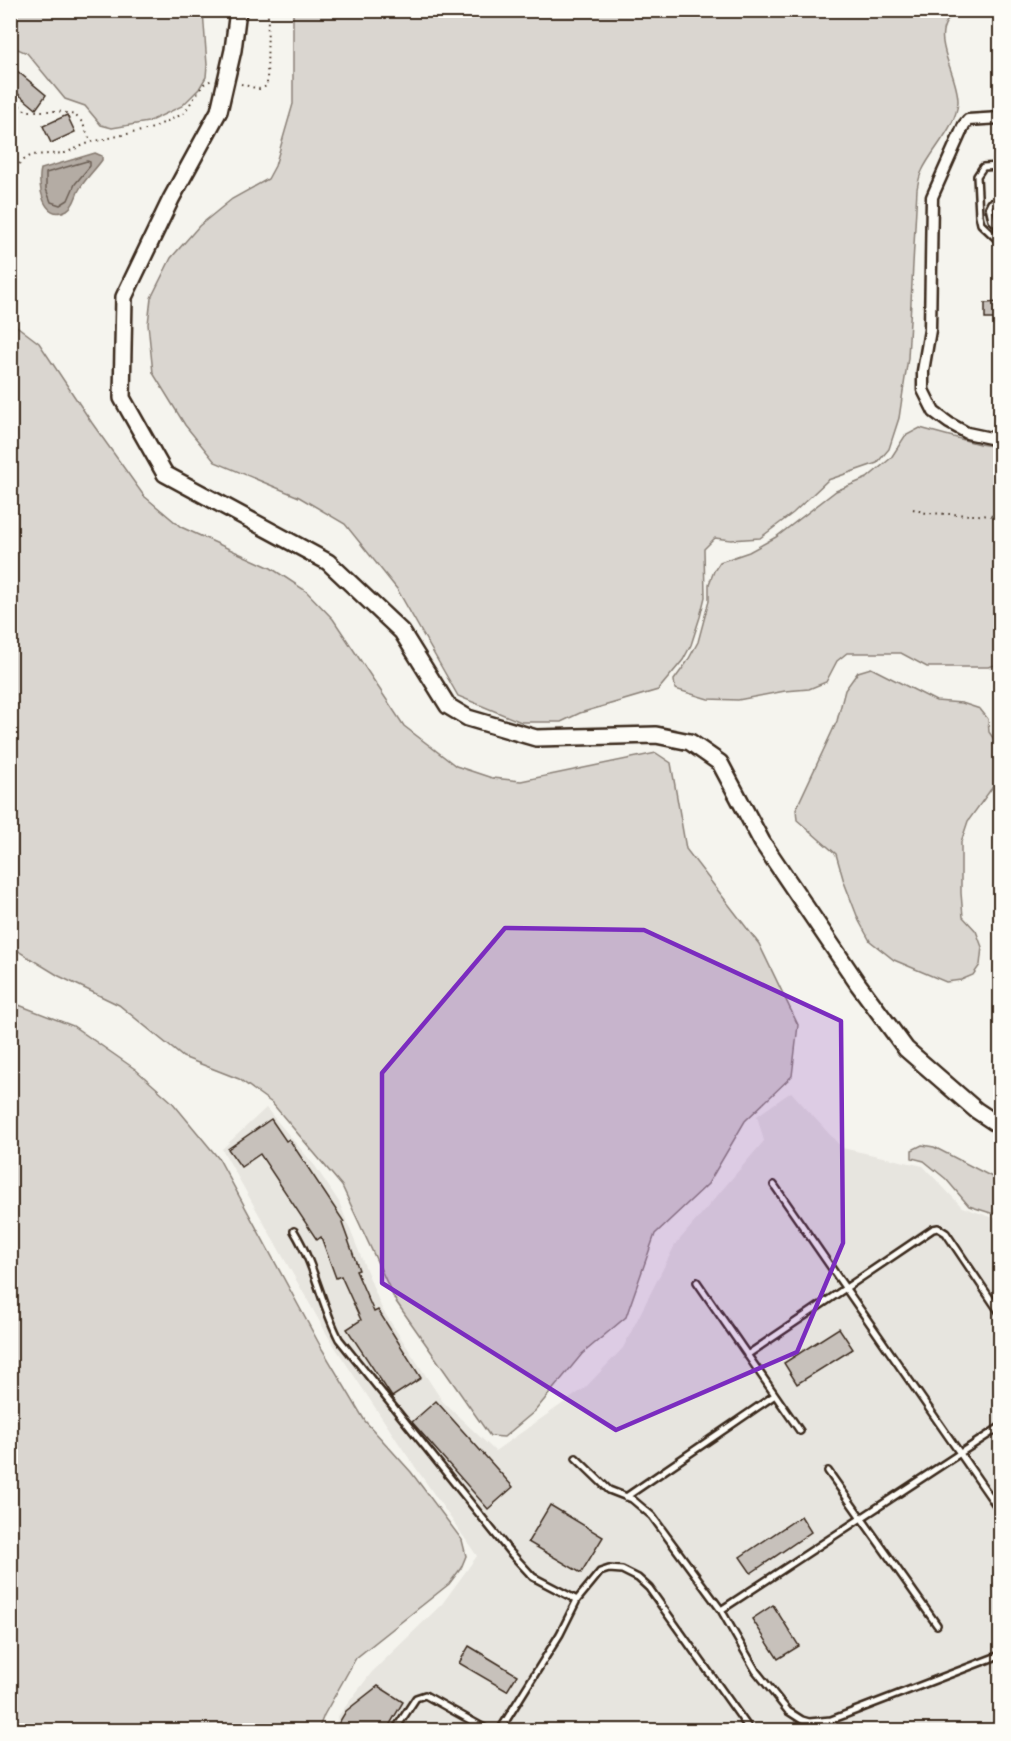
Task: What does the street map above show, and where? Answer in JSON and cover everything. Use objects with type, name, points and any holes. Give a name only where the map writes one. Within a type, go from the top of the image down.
[{"type":"street","points":[[238,10],[233,50],[219,111],[171,199],[124,297],[122,398],[165,474],[328,562],[402,632],[448,706],[468,718],[536,738],[656,735],[690,742],[720,763],[762,842],[858,984],[906,1049],[976,1110],[1000,1126]]},
{"type":"street","points":[[1000,118],[968,120],[932,197],[930,330],[923,371],[923,390],[934,412],[949,423],[967,433],[1000,440]]},
{"type":"lane","points":[[1000,166],[983,167],[977,176],[981,224],[1000,242]]},
{"type":"lane","points":[[1000,202],[991,203],[989,207],[992,220],[1000,228]]},
{"type":"lane","points":[[774,1185],[1000,1511]]},
{"type":"lane","points":[[747,1355],[933,1229],[938,1228],[946,1233],[1000,1313]]},
{"type":"lane","points":[[294,1231],[311,1263],[328,1317],[339,1339],[509,1551],[533,1576],[577,1600]]},
{"type":"lane","points":[[697,1282],[800,1431]]},
{"type":"lane","points":[[626,1497],[776,1395]]},
{"type":"lane","points":[[722,1610],[1000,1427]]},
{"type":"lane","points":[[576,1458],[609,1490],[626,1497],[652,1516],[722,1610],[768,1688],[788,1711],[802,1720],[809,1722],[831,1720],[1000,1655]]},
{"type":"lane","points":[[828,1471],[937,1625]]},
{"type":"lane","points":[[500,1731],[560,1634],[577,1600],[600,1572],[609,1569],[622,1570],[638,1578],[649,1588],[750,1731]]},
{"type":"lane","points":[[395,1731],[416,1698],[424,1695],[488,1731]]},
{"type":"path","points":[[236,83],[259,88],[267,86],[268,10]]},
{"type":"path","points":[[10,179],[22,161],[32,155],[65,153],[91,142],[150,129],[183,114],[204,84],[211,80],[218,80]]},
{"type":"path","points":[[10,98],[26,111],[57,111],[75,115],[82,122],[91,142]]},
{"type":"path","points":[[913,509],[926,513],[1000,516]]},
{"type":"highlighted area","points":[[505,928],[644,930],[841,1021],[843,1243],[797,1352],[616,1430],[382,1283],[382,1073]]},
{"type":"shaded area","points":[[10,11],[203,11],[206,77],[199,89],[182,106],[148,122],[112,128],[101,125],[85,106],[65,99],[27,53],[11,46]]},
{"type":"shaded area","points":[[293,11],[959,11],[948,19],[943,29],[945,52],[957,90],[956,112],[953,121],[926,163],[917,189],[908,358],[899,418],[889,449],[877,463],[828,480],[793,513],[760,538],[731,540],[715,538],[704,549],[705,597],[691,645],[683,660],[658,690],[580,713],[561,722],[521,722],[458,696],[397,589],[345,524],[299,497],[215,462],[185,425],[153,373],[148,324],[151,298],[171,258],[199,226],[232,199],[268,179],[275,166],[293,104]]},
{"type":"shaded area","points":[[10,321],[39,343],[144,496],[181,527],[271,568],[306,591],[333,619],[404,726],[456,766],[492,778],[521,781],[656,753],[671,763],[686,849],[759,944],[798,1025],[792,1076],[745,1121],[708,1184],[655,1234],[626,1317],[582,1354],[535,1411],[504,1437],[490,1436],[395,1300],[342,1186],[272,1103],[239,1079],[183,1057],[119,1005],[59,976],[21,953],[11,944]]},
{"type":"shaded area","points":[[920,428],[979,444],[1000,447],[1000,664],[988,667],[927,667],[901,653],[847,653],[837,661],[826,682],[809,689],[738,700],[708,699],[675,689],[674,680],[698,642],[709,601],[709,584],[720,562],[749,552],[776,537],[836,491],[867,478],[891,458],[905,436]]},
{"type":"shaded area","points":[[871,668],[936,701],[962,703],[980,709],[988,719],[989,732],[1000,748],[1000,770],[997,781],[968,821],[961,842],[963,917],[976,931],[982,947],[980,965],[973,975],[961,980],[946,982],[894,960],[870,941],[859,921],[836,854],[797,820],[796,809],[837,721],[845,690],[858,672]]},
{"type":"shaded area","points":[[11,1002],[73,1026],[135,1069],[172,1102],[219,1159],[322,1349],[365,1421],[411,1472],[462,1540],[466,1556],[461,1568],[449,1584],[356,1658],[318,1730],[11,1730]]},
{"type":"shaded area","points":[[791,1092],[842,1148],[923,1166],[962,1207],[1000,1220],[1000,1730],[333,1730],[339,1715],[372,1672],[442,1604],[477,1556],[329,1338],[222,1149],[266,1108],[315,1166],[339,1202],[382,1309],[443,1402],[495,1451],[585,1388],[623,1348],[675,1245],[764,1141],[757,1116]]},
{"type":"shaded area","points":[[922,1145],[934,1147],[1000,1181],[1000,1216],[969,1206],[946,1179],[924,1161],[912,1158],[912,1150]]},
{"type":"water","points":[[95,153],[102,156],[102,160],[81,186],[72,206],[59,213],[47,207],[41,192],[41,169]]},
{"type":"building","points":[[10,65],[46,95],[36,109],[10,87]]},
{"type":"building","points":[[67,115],[75,132],[51,143],[43,126]]},
{"type":"building","points":[[1000,302],[1000,319],[985,319],[985,303]]},
{"type":"building","points":[[271,1119],[286,1141],[289,1139],[344,1222],[342,1223],[359,1270],[356,1271],[374,1312],[378,1310],[421,1378],[392,1397],[347,1329],[361,1320],[341,1276],[336,1278],[321,1237],[317,1240],[260,1154],[241,1167],[228,1149]]},
{"type":"building","points":[[839,1328],[853,1349],[797,1384],[784,1363]]},
{"type":"building","points":[[436,1401],[513,1487],[488,1509],[412,1422]]},
{"type":"building","points":[[550,1505],[603,1537],[581,1573],[528,1542]]},
{"type":"building","points":[[801,1516],[811,1532],[751,1573],[740,1557]]},
{"type":"building","points":[[773,1605],[799,1646],[778,1659],[752,1619]]},
{"type":"building","points":[[469,1646],[517,1675],[507,1691],[459,1663]]},
{"type":"building","points":[[378,1686],[403,1702],[386,1731],[334,1731],[346,1711]]}]
